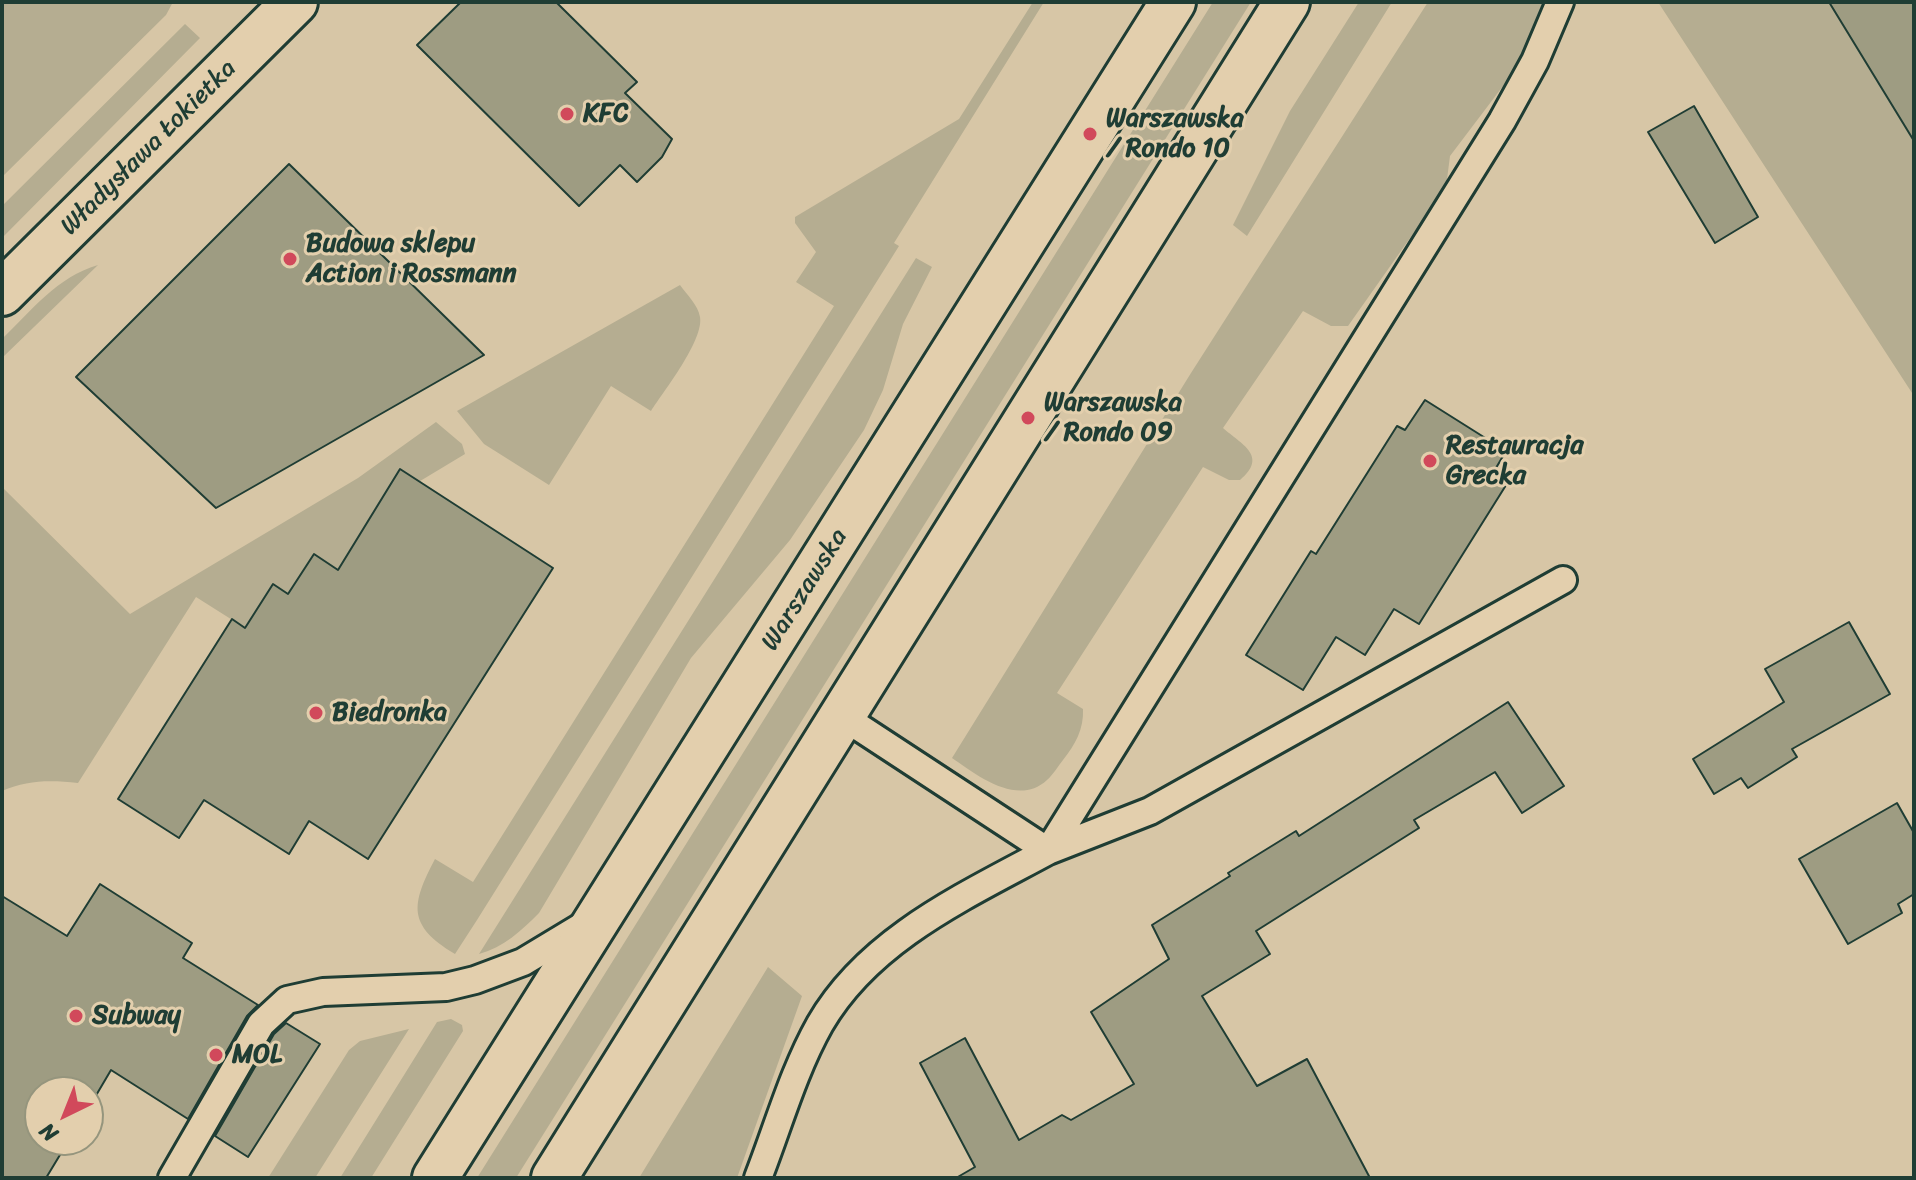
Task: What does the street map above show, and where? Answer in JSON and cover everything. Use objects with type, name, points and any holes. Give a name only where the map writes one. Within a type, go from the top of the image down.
[{"type":"main road","name":"Władysława Łokietka","points":[[2,293],[295,2]]},
{"type":"main road","name":"Warszawska","points":[[435,1178],[1173,2]]},
{"type":"main road","points":[[554,1178],[1287,2]]},
{"type":"lane","points":[[1048,851],[1502,121],[1535,61],[1560,2]]},
{"type":"lane","points":[[758,1178],[801,1065],[821,1023],[845,989],[881,952],[942,909],[1048,851],[1150,811],[1563,580]]},
{"type":"lane","points":[[842,716],[1048,851]]},
{"type":"lane","points":[[172,1178],[261,1024],[287,1000],[299,996],[358,991],[446,987],[501,972],[523,962],[602,913]]},
{"type":"shaded area","points":[[2,2],[173,2],[166,15],[2,177]]},
{"type":"shaded area","points":[[1033,2],[1044,2],[894,243],[899,246],[455,954],[428,933],[418,913],[421,889],[435,859],[473,882],[834,306],[796,282],[816,252],[795,223],[795,217],[959,119]]},
{"type":"shaded area","points":[[1213,2],[1251,2],[516,1178],[477,1178]]},
{"type":"shaded area","points":[[1359,2],[1392,2],[1247,236],[1233,225],[1290,111]]},
{"type":"shaded area","points":[[1428,2],[1553,2],[1528,53],[1450,156],[1446,187],[1348,326],[1331,326],[1303,311],[1223,428],[1249,451],[1252,464],[1240,480],[1229,480],[1203,467],[1057,693],[1083,709],[1080,730],[1067,754],[1049,778],[1036,788],[1011,790],[986,780],[952,758],[1191,373]]},
{"type":"shaded area","points":[[1658,2],[1854,2],[1836,14],[1914,141],[1914,396]]},
{"type":"shaded area","points":[[185,24],[200,38],[2,238],[2,206]]},
{"type":"shaded area","points":[[916,258],[932,267],[903,324],[883,390],[864,430],[790,540],[691,658],[539,913],[504,943],[479,954]]},
{"type":"shaded area","points":[[98,265],[2,358],[2,339],[35,306],[70,278]]},
{"type":"shaded area","points":[[680,285],[697,308],[700,327],[690,352],[673,379],[651,411],[611,386],[549,485],[484,444],[457,411]]},
{"type":"shaded area","points":[[436,422],[462,444],[465,454],[377,507],[338,570],[288,594],[273,584],[245,628],[196,597],[78,783],[39,782],[2,791],[2,487],[130,614],[358,478]]},
{"type":"shaded area","points":[[768,967],[802,996],[737,1178],[639,1178]]},
{"type":"shaded area","points":[[451,1019],[462,1025],[463,1031],[371,1178],[340,1178],[437,1022]]},
{"type":"shaded area","points":[[409,1029],[315,1178],[268,1178],[349,1050],[360,1041]]},
{"type":"building","name":"KFC","points":[[461,2],[556,2],[637,82],[625,93],[672,139],[662,157],[637,182],[620,165],[579,206],[417,45]]},
{"type":"building","points":[[1829,2],[1914,2],[1914,141]]},
{"type":"building","points":[[1694,106],[1758,217],[1715,243],[1648,132]]},
{"type":"building","name":"Budowa sklepu Action i Rossmann","points":[[289,164],[484,355],[216,508],[76,377]]},
{"type":"building","points":[[1425,400],[1506,451],[1493,473],[1508,482],[1419,624],[1394,609],[1365,655],[1336,637],[1303,690],[1246,655],[1311,551],[1316,554],[1397,426],[1405,430]]},
{"type":"building","name":"Biedronka","points":[[400,469],[553,568],[368,859],[309,821],[289,854],[204,800],[179,838],[118,799],[232,619],[245,628],[273,584],[288,594],[314,554],[338,570]]},
{"type":"building","points":[[1849,622],[1890,694],[1792,749],[1797,757],[1748,788],[1741,778],[1714,794],[1693,759],[1784,702],[1765,669]]},
{"type":"building","points":[[1508,702],[1564,786],[1522,813],[1495,772],[1414,820],[1419,828],[1256,931],[1270,954],[1202,996],[1257,1086],[1307,1059],[1370,1178],[956,1178],[975,1167],[920,1063],[965,1038],[1019,1140],[1062,1115],[1071,1120],[1134,1084],[1091,1012],[1169,959],[1152,925],[1230,876],[1228,873],[1296,831],[1299,836]]},
{"type":"building","points":[[1897,803],[1914,833],[1914,894],[1898,904],[1902,913],[1848,944],[1799,859]]},
{"type":"building","points":[[100,884],[192,943],[183,958],[258,1005],[247,1016],[188,1119],[111,1070],[104,1082],[104,1076],[24,1076],[24,1156],[59,1156],[46,1178],[2,1178],[2,896],[67,936]]},
{"type":"building","points":[[286,1023],[320,1044],[248,1157],[215,1136],[274,1034]]},
{"type":"place","name":"KFC","points":[[567,114]]},
{"type":"place","name":"Warszawska / Rondo 10","points":[[1090,134]]},
{"type":"place","name":"Budowa sklepu Action i Rossmann","points":[[290,259]]},
{"type":"place","name":"Warszawska / Rondo 09","points":[[1028,418]]},
{"type":"place","name":"Restauracja Grecka","points":[[1430,461]]},
{"type":"place","name":"Biedronka","points":[[316,713]]},
{"type":"place","name":"Subway","points":[[76,1016]]},
{"type":"place","name":"MOL","points":[[216,1055]]}]
